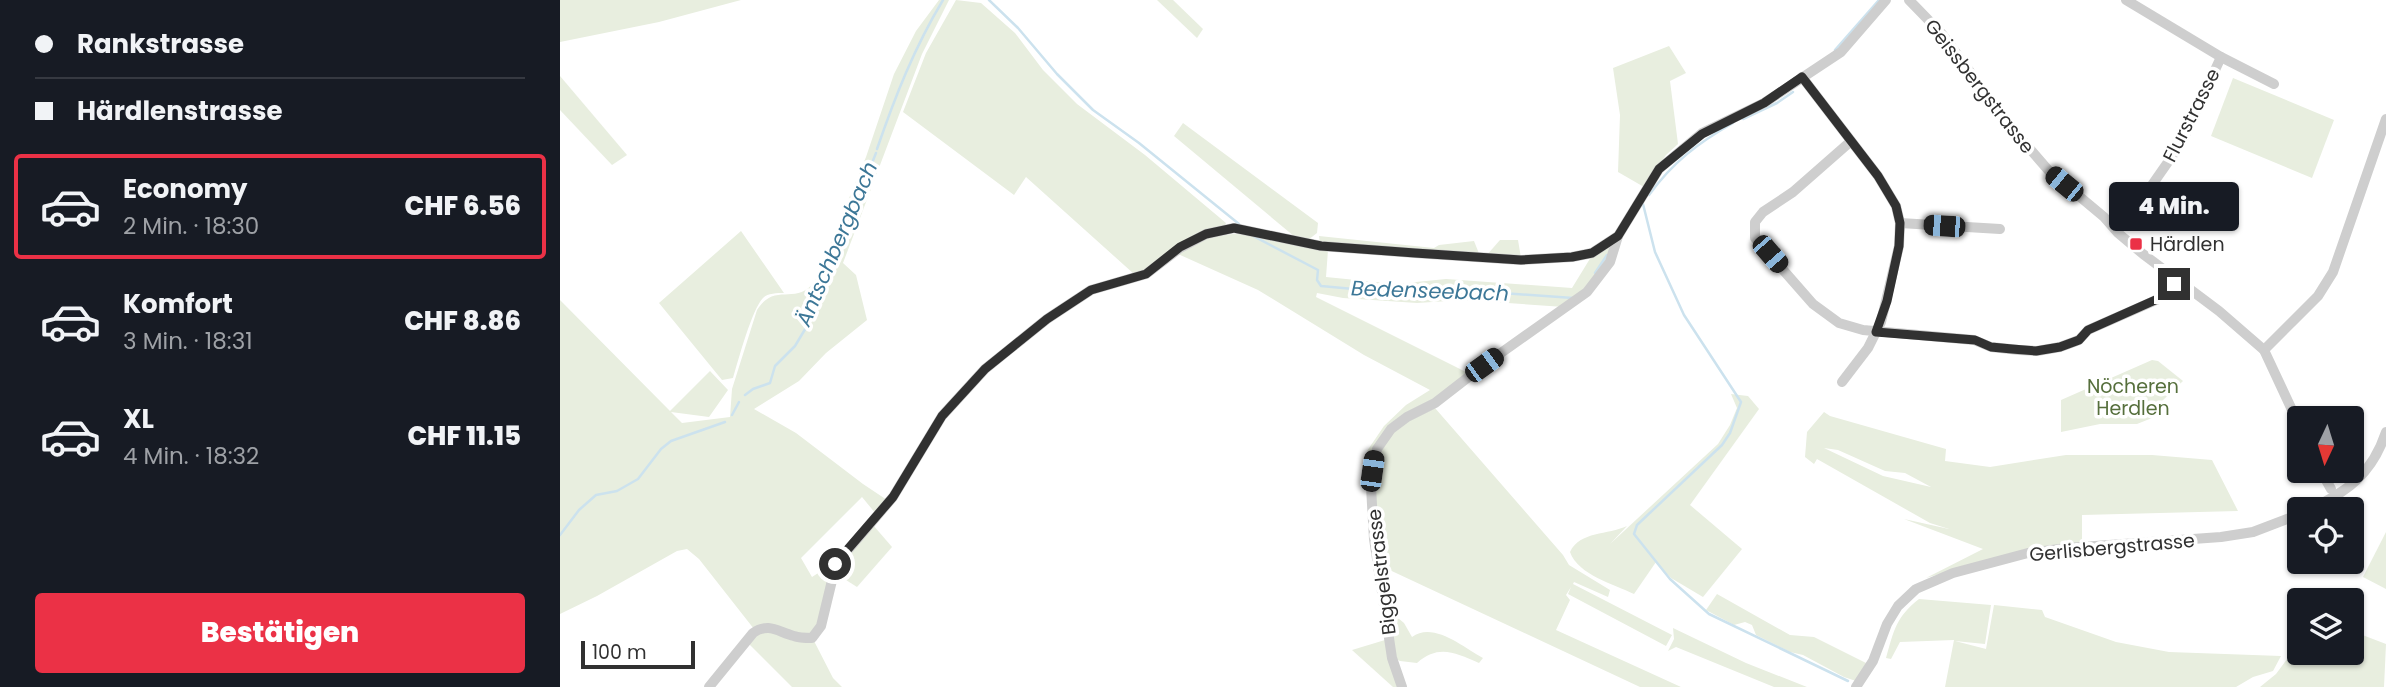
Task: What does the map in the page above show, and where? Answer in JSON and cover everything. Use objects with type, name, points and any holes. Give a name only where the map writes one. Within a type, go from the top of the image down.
[{"type":"street","name":"Biggelstrasse","points":[[1402,687],[1392,658],[1374,539],[1372,479],[1377,449],[1391,429],[1434,403],[1587,292],[1610,262],[1618,236],[1659,169],[1702,134],[1764,103],[1841,52],[1886,0]]},
{"type":"street","name":"Geissbergstrasse","points":[[1909,0],[1942,34],[2034,156],[2049,171],[2104,217],[2118,233],[2219,311],[2263,350]]},
{"type":"street","name":"Flurstrasse","points":[[2126,0],[2221,57],[2182,142],[2146,195]]},
{"type":"street","points":[[2221,57],[2274,84]]},
{"type":"street","points":[[1802,77],[1878,176],[1892,198],[1900,223],[1898,249],[1884,311],[1868,348],[1842,383]]},
{"type":"street","points":[[2290,406],[2263,350],[2318,296],[2333,272],[2386,119]]},
{"type":"street","points":[[1850,142],[1793,192],[1763,212],[1755,222],[1755,238],[1813,304],[1839,323],[1876,332],[1975,340],[1991,347],[2036,351],[2079,340],[2088,330],[2162,297],[2177,281]]},
{"type":"street","points":[[2373,157],[2385,161]]},
{"type":"street","points":[[1900,223],[2000,229]]},
{"type":"street","points":[[709,687],[760,628],[770,627],[795,637],[812,638],[821,626],[835,564],[893,497],[942,416],[985,369],[1047,319],[1091,290],[1146,274],[1180,247],[1206,234],[1234,228],[1321,246],[1521,260],[1592,253],[1618,236]]},
{"type":"street","points":[[2333,497],[2351,487],[2367,470],[2386,432]]},
{"type":"street","points":[[2328,483],[2331,489]]},
{"type":"street","name":"Gerlisbergstrasse","points":[[1856,687],[1873,661],[1887,624],[1898,606],[1916,589],[1953,573],[2028,553],[2221,537],[2253,531],[2287,519]]},
{"type":"green space","points":[[560,0],[741,0],[659,22],[560,42]]},
{"type":"green space","points":[[939,0],[949,0],[922,54],[843,263],[856,275],[867,320],[826,353],[799,381],[754,409],[796,433],[887,500],[876,514],[862,497],[801,558],[812,577],[832,564],[819,624],[812,635],[794,634],[769,624],[754,629],[699,559],[687,549],[677,551],[560,614],[560,300],[670,411],[710,371],[728,390],[709,417],[671,412],[682,423],[730,417],[732,389],[757,310],[771,297],[800,292],[808,289],[815,281],[866,157],[894,74],[916,31]]},
{"type":"green space","points":[[956,0],[981,3],[1015,33],[1043,70],[1077,104],[1145,155],[1226,223],[1224,228],[1145,272],[1134,274],[1026,177],[1014,195],[903,112],[926,53]]},
{"type":"green space","points":[[1157,0],[1173,0],[1203,29],[1197,38]]},
{"type":"green space","points":[[1669,46],[1686,73],[1670,81],[1678,144],[1666,155],[1644,187],[1618,172],[1620,115],[1613,68]]},
{"type":"green space","points":[[560,76],[627,155],[612,165],[560,110]]},
{"type":"green space","points":[[2233,78],[2334,120],[2312,178],[2211,136]]},
{"type":"green space","points":[[1183,123],[1318,223],[1317,233],[1308,240],[1295,237],[1174,136]]},
{"type":"green space","points":[[741,231],[784,293],[763,298],[754,313],[733,378],[722,380],[659,303]]},
{"type":"green space","points":[[1233,234],[1264,235],[1328,250],[1326,277],[1396,284],[1446,279],[1572,288],[1591,257],[1612,246],[1604,264],[1592,280],[1564,307],[1464,300],[1417,303],[1343,298],[1317,293],[1316,297],[1468,373],[1433,401],[1406,415],[1373,452],[1367,451],[1384,426],[1406,405],[1430,390],[1364,355],[1258,290],[1178,254],[1210,237]]},
{"type":"green space","points":[[1319,236],[1434,248],[1474,241],[1480,256],[1320,244]]},
{"type":"green space","points":[[1500,240],[1518,240],[1521,258],[1486,256]]},
{"type":"green space","name":"Nöcheren Herdlen","points":[[2152,360],[2158,361],[2183,381],[2162,401],[2152,418],[2137,424],[2100,424],[2061,432],[2061,400]]},
{"type":"green space","points":[[1731,394],[1748,396],[1759,409],[1690,505],[1742,549],[1703,597],[1671,578],[1656,562],[1634,594],[1588,573],[1574,560],[1570,552],[1575,545],[1587,537],[1627,526],[1610,544],[1718,444],[1737,408]]},
{"type":"green space","points":[[1435,408],[1569,565],[1610,590],[1608,597],[1574,582],[1573,584],[1672,635],[1666,646],[1568,594],[1571,587],[1566,595],[1570,600],[1556,630],[1681,687],[1640,687],[1381,566],[1374,497],[1377,462],[1383,446],[1396,428]]},
{"type":"green space","points":[[1824,412],[1946,449],[1945,461],[1990,467],[2066,455],[2152,455],[2212,460],[2238,511],[2082,515],[2082,545],[1953,570],[1926,578],[1983,549],[1904,519],[1949,529],[1930,523],[1817,459],[1814,464],[1805,457],[1807,432]],"holes":[[[1824,448],[1838,450],[1885,471],[1905,473],[1931,487],[1883,476]]]},
{"type":"green space","points":[[873,525],[892,547],[857,587],[835,573]]},
{"type":"green space","points":[[2386,532],[2386,589],[2363,577]]},
{"type":"green space","points":[[1717,594],[1790,635],[1814,637],[1866,663],[1856,681],[1803,655],[1790,652],[1756,635],[1752,625],[1745,622],[1734,625],[1706,610]]},
{"type":"green space","points":[[1919,599],[1991,605],[1985,644],[1955,641],[1986,649],[1994,605],[2042,610],[2045,617],[2116,642],[2169,652],[2281,656],[2273,671],[2253,677],[2236,687],[1945,687],[1954,640],[1900,642],[1891,659],[1886,658],[1897,625],[1905,612]]},
{"type":"green space","points":[[1393,614],[1404,623],[1412,637],[1420,633],[1438,634],[1483,658],[1479,663],[1455,654],[1440,652],[1417,663],[1400,661],[1394,658],[1387,615]]},
{"type":"green space","points":[[1673,628],[1746,663],[1807,687],[1774,687],[1676,647],[1668,651],[1674,639]]},
{"type":"green space","points":[[761,630],[814,641],[833,678],[842,687],[792,687],[748,643]]},
{"type":"green space","points":[[2364,636],[2386,644],[2384,687],[2260,687],[2276,674],[2287,659],[2287,665],[2364,665]]},
{"type":"green space","points":[[1385,640],[1398,687],[1393,687],[1352,650]]},
{"type":"waterway","name":"Äntschbergbach","points":[[877,149],[906,73],[943,0]]},
{"type":"waterway","name":"Bedenseebach","points":[[989,0],[1093,110],[1139,143],[1239,224]]},
{"type":"waterway","name":"Bedenseebach","points":[[1835,50],[1879,0]]},
{"type":"waterway","name":"Bedenseebach","points":[[1743,119],[1793,92]]},
{"type":"waterway","name":"Bedenseebach","points":[[1649,195],[1687,154],[1733,123]]},
{"type":"waterway","name":"Äntschbergbach","points":[[745,395],[770,383],[775,366],[795,346],[807,326],[876,153]]},
{"type":"waterway","points":[[1643,204],[1655,252],[1684,315],[1741,402],[1730,433],[1722,445],[1637,525],[1634,534],[1670,579],[1709,614],[1848,681]]},
{"type":"waterway","name":"Bedenseebach","points":[[1253,236],[1318,270],[1317,280],[1321,286],[1408,294],[1447,289],[1573,298]]},
{"type":"waterway","name":"Bedenseebach","points":[[1595,273],[1607,255]]},
{"type":"waterway","name":"Äntschbergbach","points":[[732,415],[739,402]]},
{"type":"waterway","name":"Äntschbergbach","points":[[560,535],[579,510],[596,495],[617,491],[638,479],[661,449],[671,441],[725,422]]},
{"type":"place","name":"Härdlen","points":[[2136,244]]},
{"type":"route","points":[[835,564],[893,497],[942,416],[985,369],[1047,319],[1091,290],[1146,274],[1180,247],[1206,234],[1234,228],[1321,246],[1415,253],[1521,260],[1592,253],[1618,236],[1659,169],[1702,134],[1764,103],[1802,77],[1878,176],[1896,206],[1900,223],[1899,246],[1887,301],[1876,332],[1975,340],[1991,347],[2036,351],[2079,340],[2088,330],[2162,297],[2174,284]]}]
